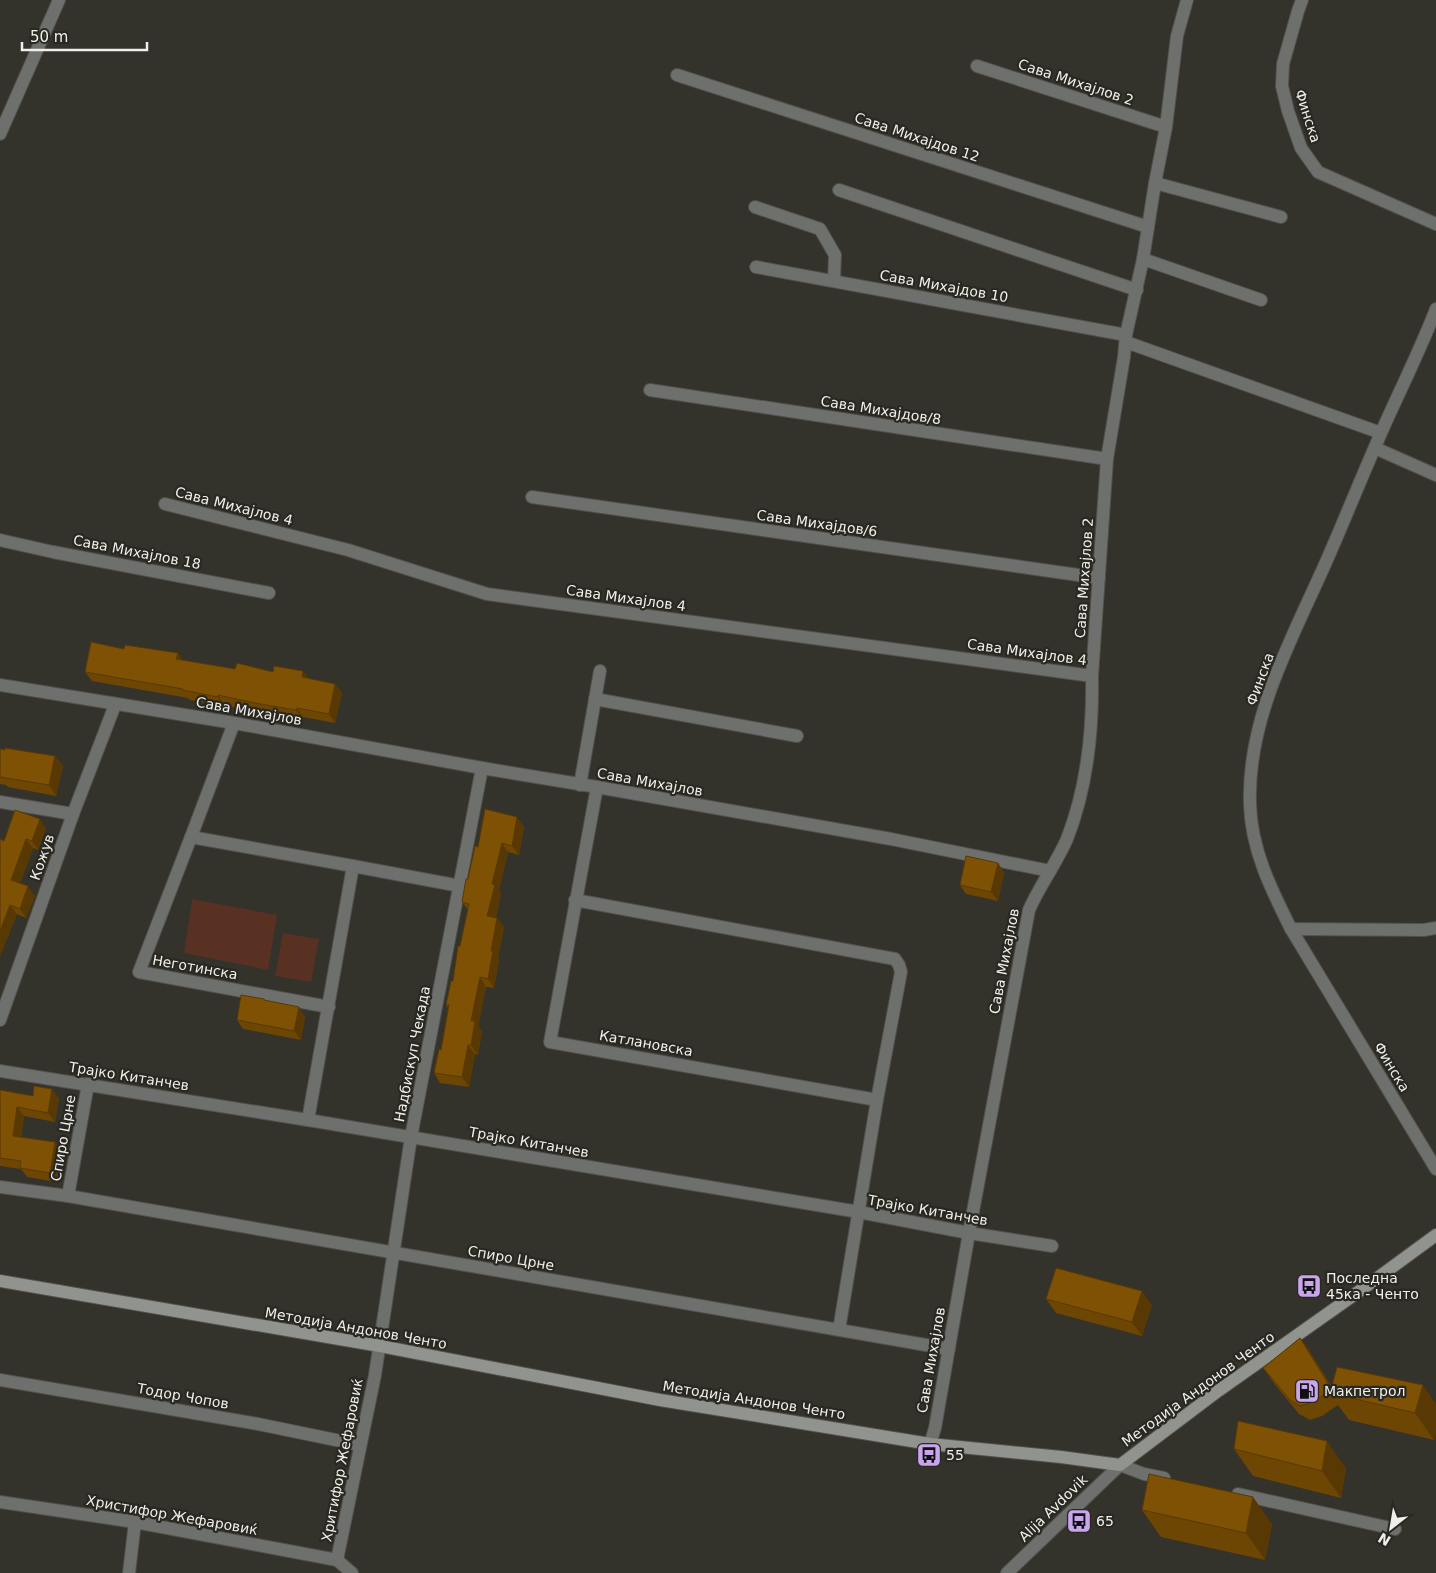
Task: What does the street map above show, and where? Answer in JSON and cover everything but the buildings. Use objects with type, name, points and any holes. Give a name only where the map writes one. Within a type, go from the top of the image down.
[{"type":"main road","name":"Методија Андонов Ченто","points":[[0,1281],[380,1346],[660,1400],[930,1444],[1120,1465],[1218,1391],[1436,1235]]},
{"type":"street","points":[[0,134],[59,0]]},
{"type":"street","name":"Сава Михајлов 2","points":[[1050,870],[1067,839],[1086,768],[1093,707],[1092,676],[1107,460],[1126,338],[1143,259],[1166,127],[1177,36],[1187,0]]},
{"type":"street","name":"Финска","points":[[1302,0],[1283,64],[1282,86],[1300,148],[1318,172],[1436,224]]},
{"type":"street","name":"Сава Михајлов 2","points":[[977,66],[1166,127]]},
{"type":"street","name":"Сава Михајдов 12","points":[[677,75],[1148,227]]},
{"type":"street","points":[[1155,183],[1281,217]]},
{"type":"street","points":[[839,190],[1137,290]]},
{"type":"street","points":[[755,207],[820,229],[835,255],[834,281]]},
{"type":"street","points":[[1143,259],[1260,300]]},
{"type":"street","name":"Сава Михајдов 10","points":[[756,268],[834,281],[1126,338]]},
{"type":"street","name":"Финска","points":[[1436,309],[1270,690],[1259,728],[1252,763],[1250,805],[1257,852],[1272,891],[1291,929],[1436,1169]]},
{"type":"street","points":[[1126,338],[1381,433]]},
{"type":"street","name":"Сава Михајдов/8","points":[[650,390],[1107,460]]},
{"type":"street","points":[[1374,448],[1436,475]]},
{"type":"street","name":"Сава Михајдов/6","points":[[532,497],[1099,578]]},
{"type":"street","name":"Сава Михајлов 4","points":[[165,504],[348,550],[488,594],[1092,676]]},
{"type":"street","name":"Сава Михајлов 18","points":[[0,540],[269,593]]},
{"type":"street","name":"Сава Михајлов","points":[[580,785],[600,672]]},
{"type":"street","name":"Сава Михајлов","points":[[0,685],[234,723],[892,839],[1050,870],[1035,895],[1029,910],[930,1444]]},
{"type":"street","points":[[595,699],[797,736]]},
{"type":"street","name":"Кожув","points":[[0,1020],[114,704]]},
{"type":"street","name":"Неготинска","points":[[234,723],[139,972],[329,1007]]},
{"type":"street","name":"Надбискуп Чекада","points":[[380,1346],[411,1137],[482,768]]},
{"type":"street","name":"Катлановска","points":[[597,787],[550,1042],[877,1100]]},
{"type":"street","points":[[0,802],[73,814]]},
{"type":"street","points":[[191,837],[460,886]]},
{"type":"street","points":[[308,1120],[353,866]]},
{"type":"street","points":[[575,900],[895,959],[899,965],[901,972],[877,1100],[839,1330]]},
{"type":"street","points":[[1291,929],[1424,930],[1436,928]]},
{"type":"street","name":"Трајко Китанчев","points":[[0,1071],[411,1137],[1052,1246]]},
{"type":"street","name":"Спиро Црне","points":[[68,1196],[88,1084]]},
{"type":"street","name":"Спиро Црне","points":[[0,1187],[68,1196],[949,1349]]},
{"type":"street","name":"Хритифор Жефаровиќ","points":[[352,1573],[337,1560],[380,1346]]},
{"type":"street","name":"Тодор Чопов","points":[[0,1380],[258,1424],[360,1445]]},
{"type":"street","points":[[1120,1465],[1144,1474],[1173,1480]]},
{"type":"street","name":"Alija Avdovik","points":[[1007,1573],[1120,1465]]},
{"type":"street","points":[[1221,1491],[1395,1529]]},
{"type":"street","name":"Христифор Жефаровиќ","points":[[0,1502],[135,1522],[337,1560]]},
{"type":"street","points":[[129,1573],[135,1522]]},
{"type":"shaded area","points":[[192,899],[277,915],[268,970],[184,953]]},
{"type":"shaded area","points":[[283,933],[319,939],[311,982],[275,976]]},
{"type":"place","name":"Последна 45ка - Ченто","points":[[1309,1286]]},
{"type":"place","name":"Макпетрол","points":[[1307,1391]]},
{"type":"place","name":"55","points":[[929,1455]]},
{"type":"place","name":"65","points":[[1079,1521]]}]
